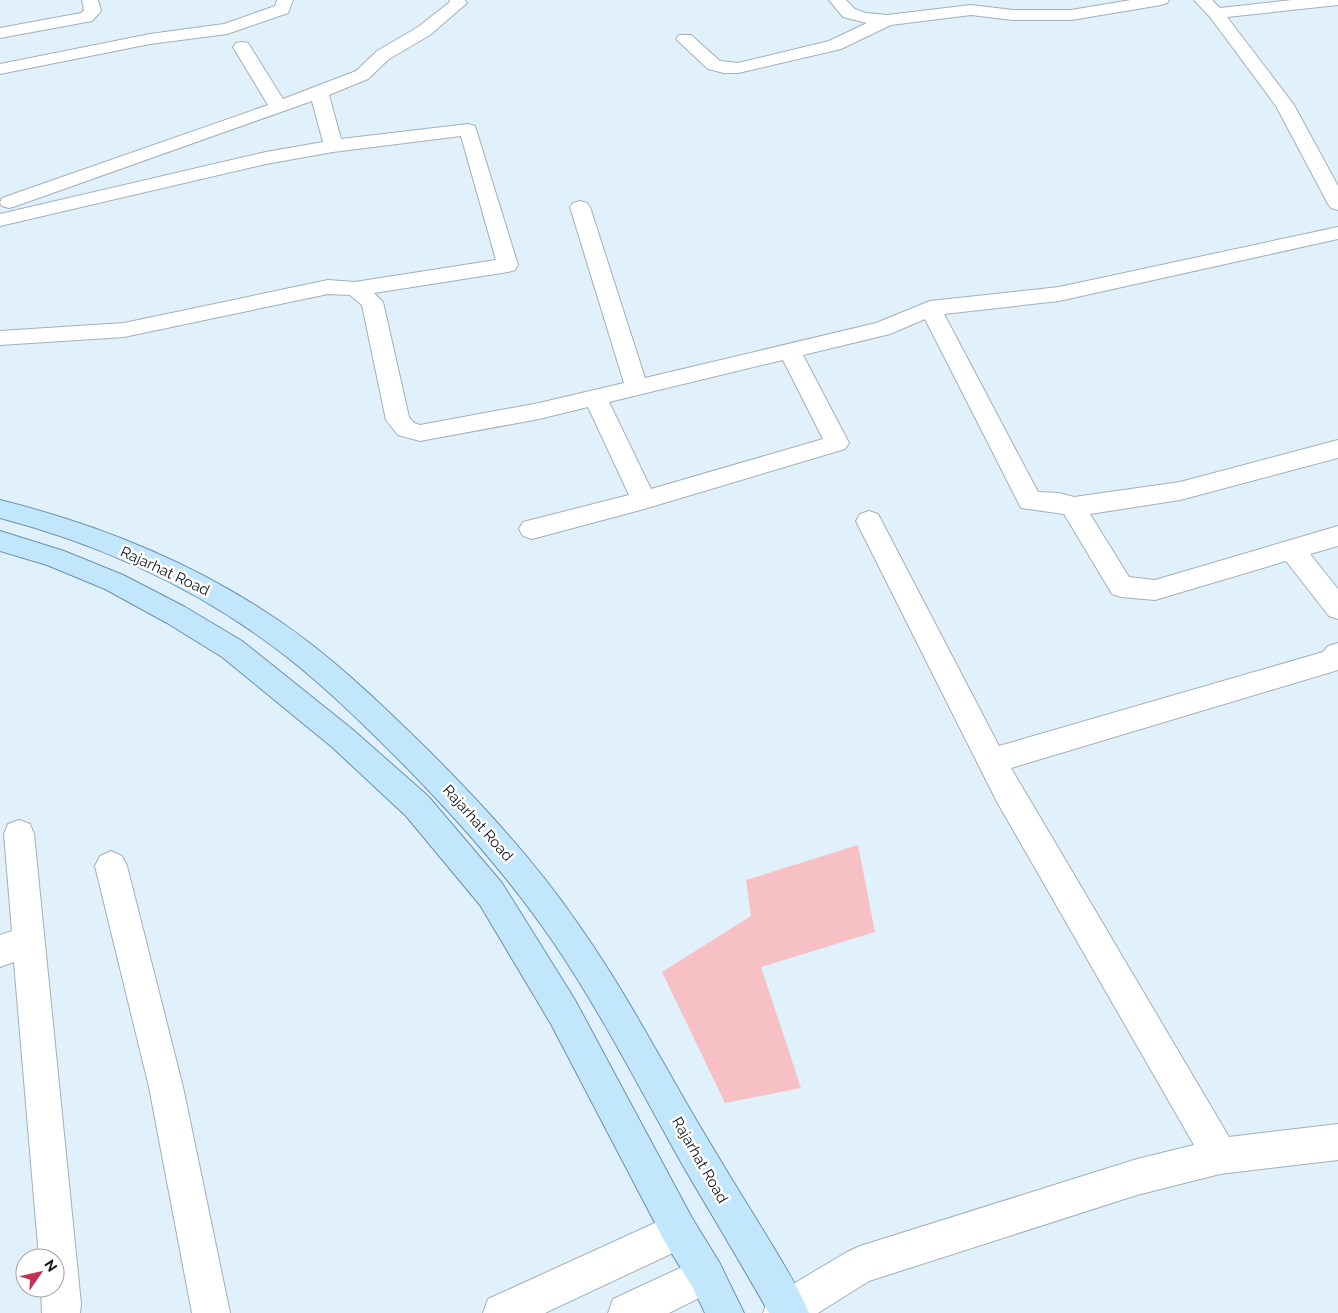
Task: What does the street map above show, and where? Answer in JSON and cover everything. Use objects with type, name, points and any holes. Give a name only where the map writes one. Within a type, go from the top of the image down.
[{"type":"main road","name":"Rajarhat Road","points":[[0,509],[58,523],[167,569],[218,596],[282,637],[349,693],[452,793],[515,864],[568,937],[623,1026],[787,1312]]},
{"type":"main road","name":"Rajarhat Road","points":[[0,541],[55,558],[114,582],[176,615],[232,649],[342,738],[417,806],[491,894],[563,1012],[679,1231],[706,1275],[725,1313]]},
{"type":"street","points":[[0,34],[86,17],[93,11],[90,0]]},
{"type":"street","points":[[0,69],[150,38],[227,29],[282,9],[285,0]]},
{"type":"street","points":[[837,0],[849,13],[862,18],[887,20],[971,10],[1013,15],[1071,15],[1161,0]]},
{"type":"street","points":[[1202,0],[1216,13],[1285,105],[1338,204]]},
{"type":"street","points":[[1216,13],[1338,0]]},
{"type":"street","points":[[0,205],[319,93],[362,75],[383,55],[424,31],[464,1]]},
{"type":"street","points":[[685,38],[714,65],[724,68],[738,68],[835,45],[887,20]]},
{"type":"street","points":[[242,47],[279,107]]},
{"type":"street","points":[[319,93],[334,146]]},
{"type":"street","points":[[0,220],[266,158],[334,146],[468,130],[508,265],[355,289],[328,287],[124,330],[0,338]]},
{"type":"street","points":[[580,207],[637,387]]},
{"type":"street","points":[[355,289],[372,302],[398,420],[406,429],[420,433],[539,411],[882,329],[930,308],[1059,294],[1338,233]]},
{"type":"street","points":[[930,308],[1030,500],[1059,502],[1073,507],[1180,491],[1338,449]]},
{"type":"street","points":[[532,529],[644,500],[837,443],[789,350]]},
{"type":"street","points":[[595,397],[644,500]]},
{"type":"street","points":[[1073,507],[1121,587],[1155,590],[1338,536]]},
{"type":"street","points":[[869,521],[1008,794],[1220,1156]]},
{"type":"street","points":[[1292,550],[1338,608]]},
{"type":"street","points":[[992,761],[1332,661],[1338,654]]},
{"type":"street","points":[[19,834],[14,946],[62,1304],[61,1313]]},
{"type":"street","points":[[112,866],[166,1087],[211,1313]]},
{"type":"street","points":[[787,1312],[860,1264],[1137,1176],[1220,1156],[1338,1142]]},
{"type":"street","points":[[502,1313],[679,1231]]},
{"type":"street","points":[[627,1313],[706,1275]]},
{"type":"shaded area","points":[[858,845],[875,932],[761,967],[801,1088],[725,1103],[662,972],[751,916],[746,880]]}]
